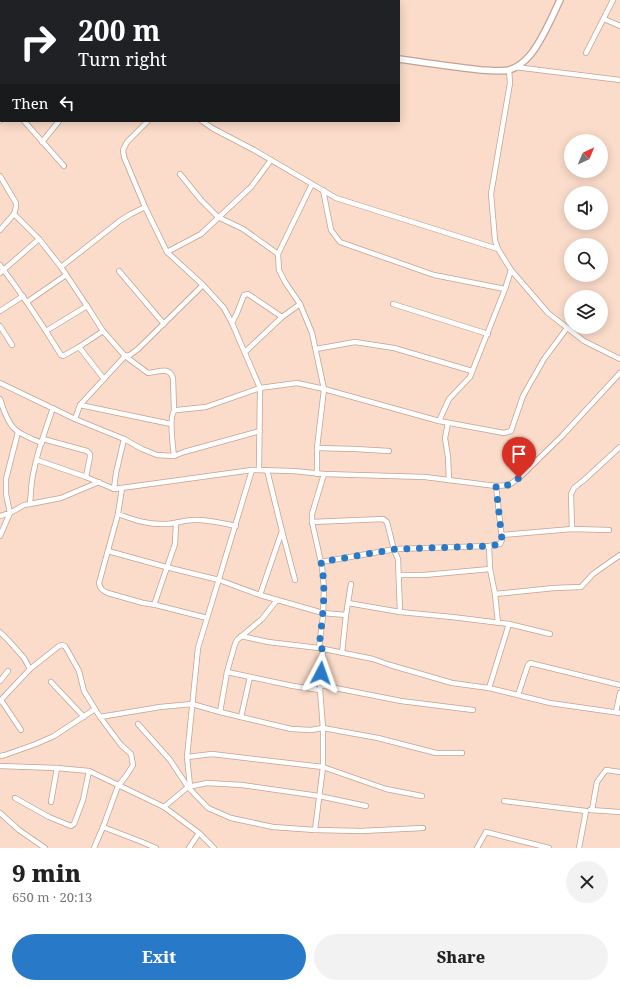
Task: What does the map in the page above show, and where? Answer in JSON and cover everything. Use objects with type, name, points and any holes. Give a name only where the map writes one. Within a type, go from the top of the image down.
[{"type":"street","points":[[512,68],[523,62],[531,54],[538,44],[560,0]]},
{"type":"street","points":[[586,53],[613,0]]},
{"type":"street","points":[[604,19],[620,26]]},
{"type":"street","points":[[400,59],[473,69],[495,71],[512,68],[620,80]]},
{"type":"street","points":[[512,68],[491,194],[495,240],[498,249],[511,270],[548,313],[564,326]]},
{"type":"street","points":[[25,122],[64,166]]},
{"type":"street","points":[[42,142],[58,122]]},
{"type":"street","points":[[147,122],[127,142],[123,150],[124,157],[145,207],[167,252],[203,285],[224,308],[245,352],[260,388],[260,470]]},
{"type":"street","points":[[203,122],[336,198],[498,249]]},
{"type":"street","points":[[167,252],[201,234],[251,187],[271,160]]},
{"type":"street","points":[[180,174],[201,200],[218,217],[243,229],[278,254]]},
{"type":"street","points":[[0,176],[16,202],[14,214],[0,230]]},
{"type":"street","points":[[312,184],[278,254],[279,270],[300,304],[312,333],[324,388],[317,448],[317,474]]},
{"type":"street","points":[[323,190],[331,230],[340,242],[434,275],[505,289]]},
{"type":"street","points":[[61,267],[122,220],[145,207]]},
{"type":"street","points":[[14,214],[39,239],[61,267],[103,331],[125,356],[148,373],[163,371],[169,372],[172,375],[174,411],[172,414],[171,424],[174,456]]},
{"type":"street","points":[[2,272],[39,239]]},
{"type":"street","points":[[0,265],[2,272],[23,296],[62,356],[103,331]]},
{"type":"street","points":[[439,421],[448,399],[470,377],[488,334],[511,270]]},
{"type":"street","points":[[119,271],[164,324]]},
{"type":"street","points":[[27,302],[66,275]]},
{"type":"street","points":[[75,419],[80,406],[125,356],[130,355],[138,349],[203,285]]},
{"type":"street","points":[[232,323],[244,295],[246,294],[282,317]]},
{"type":"street","points":[[0,311],[23,296]]},
{"type":"street","points":[[245,352],[282,317],[300,304]]},
{"type":"street","points":[[393,304],[488,334]]},
{"type":"street","points":[[46,331],[87,306]]},
{"type":"street","points":[[0,326],[12,345]]},
{"type":"street","points":[[174,411],[206,407],[260,388],[297,383],[324,388],[439,421],[504,433],[511,431],[523,396],[544,359],[564,332]]},
{"type":"street","points":[[575,334],[584,341],[620,359]]},
{"type":"street","points":[[316,349],[355,342],[394,348],[472,371]]},
{"type":"street","points":[[79,347],[104,379]]},
{"type":"street","points":[[37,460],[86,477],[114,489],[252,470],[293,471],[317,474],[425,477],[496,486],[509,485],[519,478],[562,436],[620,373]]},
{"type":"street","points":[[0,383],[75,419],[124,439],[142,449],[157,454],[174,456],[260,431]]},
{"type":"street","points":[[0,399],[4,413],[13,428],[18,432],[30,438],[87,451],[90,456],[86,477]]},
{"type":"street","points":[[80,406],[171,424]]},
{"type":"street","points":[[30,504],[34,469],[53,408]]},
{"type":"street","points":[[448,423],[445,438],[449,480]]},
{"type":"street","points":[[0,536],[10,513],[6,494],[6,479],[18,432]]},
{"type":"street","points":[[114,489],[124,439]]},
{"type":"street","points":[[572,529],[571,494],[574,488],[620,447]]},
{"type":"street","points":[[317,448],[389,451]]},
{"type":"street","points":[[189,787],[187,757],[198,648],[252,470]]},
{"type":"street","points":[[267,470],[295,580]]},
{"type":"street","points":[[315,830],[323,767],[323,728],[320,688],[324,588],[321,562],[312,522],[312,514],[324,474]]},
{"type":"street","points":[[0,478],[6,479]]},
{"type":"street","points":[[0,516],[10,513],[24,505],[61,498],[99,482]]},
{"type":"street","points":[[321,562],[394,550],[489,546],[500,544],[502,536],[496,486]]},
{"type":"street","points":[[122,488],[118,514],[99,586],[108,593],[207,618]]},
{"type":"street","points":[[118,514],[133,520],[148,523],[166,524],[205,520],[236,526]]},
{"type":"street","points":[[312,522],[383,520],[387,522],[394,550],[398,559],[400,612]]},
{"type":"street","points":[[154,605],[175,544],[176,523]]},
{"type":"street","points":[[502,536],[572,529],[609,530]]},
{"type":"street","points":[[260,595],[282,531]]},
{"type":"street","points":[[489,546],[490,569],[495,594],[498,623]]},
{"type":"street","points":[[108,551],[219,580],[260,595],[323,613],[346,615]]},
{"type":"street","points":[[495,594],[581,587],[593,574],[620,555]]},
{"type":"street","points":[[399,575],[424,575],[490,569]]},
{"type":"street","points":[[342,653],[351,584]]},
{"type":"street","points":[[220,712],[227,672],[237,640],[262,620],[278,600]]},
{"type":"street","points":[[348,603],[400,612],[509,624],[550,634]]},
{"type":"street","points":[[489,688],[509,624]]},
{"type":"street","points":[[0,632],[10,641],[24,658],[30,669]]},
{"type":"street","points":[[241,636],[268,642],[321,649],[373,659],[452,683],[489,688],[550,704],[618,712],[620,693]]},
{"type":"street","points":[[21,730],[1,701],[30,669],[59,646],[65,646],[79,671],[84,691],[121,745],[131,754],[133,765],[118,786],[94,848]]},
{"type":"street","points":[[518,695],[530,663],[620,685]]},
{"type":"street","points":[[0,681],[8,671]]},
{"type":"street","points":[[227,672],[293,686],[320,688],[401,701],[473,710]]},
{"type":"street","points":[[241,717],[250,677]]},
{"type":"street","points":[[51,682],[84,717]]},
{"type":"street","points":[[100,716],[192,704],[291,729],[311,730],[323,728],[378,738],[436,753],[462,753]]},
{"type":"street","points":[[95,709],[54,736],[2,756],[1,766],[57,768],[89,772],[164,807],[199,833],[214,848]]},
{"type":"street","points":[[138,724],[170,760],[189,787],[208,808],[231,818],[273,827],[315,830],[362,831],[422,828]]},
{"type":"street","points":[[187,757],[212,754],[323,767],[386,789],[422,796]]},
{"type":"street","points":[[50,802],[57,768]]},
{"type":"street","points":[[592,810],[597,782],[606,770],[620,772]]},
{"type":"street","points":[[15,798],[49,817],[71,826],[74,824],[83,800],[89,772]]},
{"type":"street","points":[[164,807],[189,787],[207,782],[242,785],[319,796],[366,806]]},
{"type":"street","points":[[504,801],[586,811],[620,812]]},
{"type":"street","points":[[579,848],[586,811]]},
{"type":"street","points":[[0,813],[19,830],[45,848]]},
{"type":"street","points":[[103,827],[156,848]]},
{"type":"street","points":[[476,848],[486,832],[549,848]]},
{"type":"street","points":[[189,848],[199,833]]},
{"type":"route","points":[[321,673],[323,649],[319,648],[323,616],[324,588],[321,562],[396,549],[489,546],[500,544],[502,540],[496,486],[509,485],[519,478]]}]
